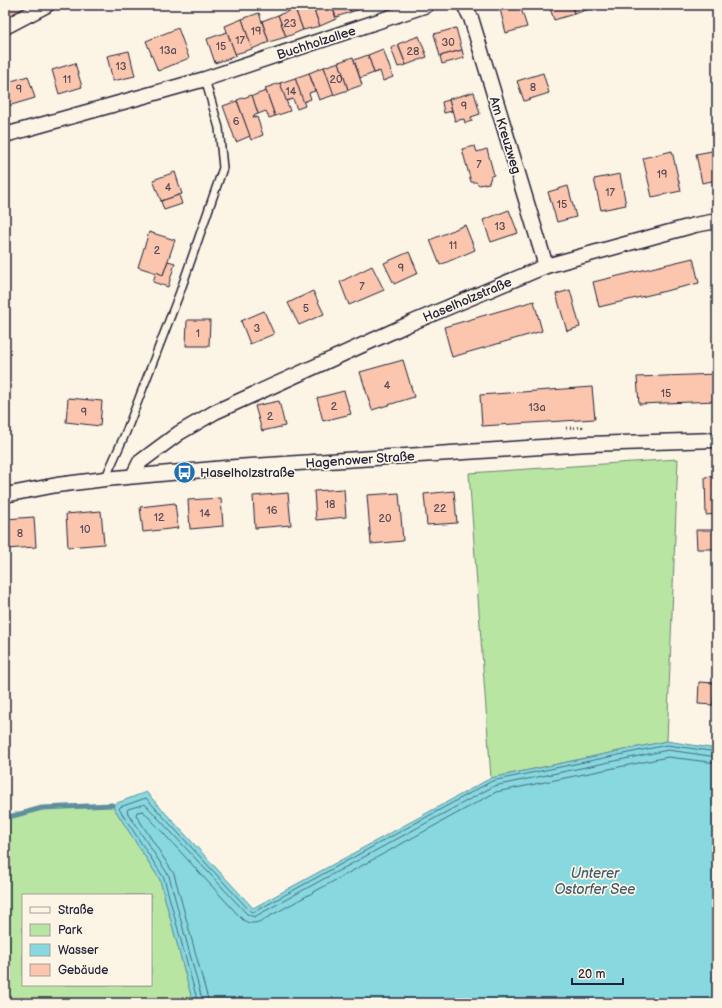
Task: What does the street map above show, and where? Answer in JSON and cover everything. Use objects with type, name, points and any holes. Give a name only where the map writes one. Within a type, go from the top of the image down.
[{"type":"street","points":[[5,27],[47,5]]},
{"type":"street","name":"Buchholzallee","points":[[5,135],[205,79],[427,5]]},
{"type":"street","name":"Am Kreuzweg","points":[[464,5],[471,18],[546,266]]},
{"type":"street","name":"Haselholzstraße","points":[[133,476],[140,462],[179,433],[216,412],[411,323],[546,266],[695,225],[717,221]]},
{"type":"street","name":"Hagenower Straße","points":[[5,495],[57,485],[105,479],[236,467],[588,444],[717,440]]},
{"type":"lane","points":[[105,479],[126,432],[180,292],[223,168],[219,128],[205,79]]},
{"type":"green space","points":[[678,459],[667,741],[491,778],[469,473]]},
{"type":"green space","points":[[112,805],[160,880],[192,999],[195,1003],[5,1003],[5,818],[42,808]]},
{"type":"water","name":"Unterer Ostorfer See","points":[[667,741],[717,749],[717,1003],[195,1003],[192,999],[160,880],[112,805],[146,792],[253,908],[491,778]]},
{"type":"building","points":[[5,5],[32,5],[5,21]]},
{"type":"building","points":[[306,5],[312,5],[320,26],[303,30],[295,9]]},
{"type":"building","points":[[312,5],[332,5],[336,19],[320,26]]},
{"type":"building","points":[[332,5],[348,5],[351,12],[336,17]]},
{"type":"building","points":[[348,5],[365,5],[366,7],[351,12]]},
{"type":"building","points":[[520,5],[527,27],[506,33],[500,9]]},
{"type":"building","points":[[549,5],[572,5],[574,14],[554,20]]},
{"type":"building","points":[[572,5],[595,5],[595,7],[574,14]]},
{"type":"building","points":[[295,9],[303,30],[286,37],[278,15]]},
{"type":"building","points":[[259,13],[269,42],[252,49],[242,19]]},
{"type":"building","points":[[278,15],[286,37],[269,42],[262,21]]},
{"type":"building","points":[[242,19],[252,49],[235,54],[225,26]]},
{"type":"building","points":[[178,28],[189,58],[158,71],[146,41]]},
{"type":"building","points":[[456,28],[462,50],[440,56],[434,34]]},
{"type":"building","points":[[227,32],[236,56],[215,63],[207,39]]},
{"type":"building","points":[[419,36],[427,57],[406,65],[398,44]]},
{"type":"building","points":[[398,45],[406,65],[398,67],[391,48]]},
{"type":"building","points":[[383,49],[393,77],[383,81],[380,71],[374,73],[368,55]]},
{"type":"building","points":[[462,50],[464,58],[442,64],[440,56]]},
{"type":"building","points":[[129,51],[135,76],[113,81],[107,56]]},
{"type":"building","points":[[368,55],[374,73],[360,78],[354,60]]},
{"type":"building","points":[[353,57],[362,85],[348,90],[339,62]]},
{"type":"building","points":[[339,62],[348,90],[333,95],[324,67]]},
{"type":"building","points":[[75,63],[82,87],[59,94],[52,70]]},
{"type":"building","points":[[324,67],[334,95],[319,100],[309,73]]},
{"type":"building","points":[[309,73],[315,91],[309,93],[311,99],[303,102],[295,78]]},
{"type":"building","points":[[543,73],[549,93],[524,101],[517,81]]},
{"type":"building","points":[[28,76],[35,98],[8,106],[5,96],[5,83]]},
{"type":"building","points":[[295,78],[305,106],[297,109],[293,99],[286,101],[280,83]]},
{"type":"building","points":[[280,83],[290,111],[275,116],[265,88]]},
{"type":"building","points":[[266,91],[275,116],[269,118],[266,111],[258,114],[252,96]]},
{"type":"building","points":[[474,92],[480,114],[471,117],[472,121],[465,123],[464,119],[455,121],[449,99]]},
{"type":"building","points":[[252,95],[258,114],[253,116],[254,118],[257,117],[263,135],[251,140],[237,100]]},
{"type":"building","points":[[449,100],[452,111],[444,113],[442,102]]},
{"type":"building","points":[[237,101],[250,136],[236,142],[223,106]]},
{"type":"building","points":[[475,146],[477,152],[487,149],[494,175],[491,176],[489,183],[479,185],[476,182],[471,182],[462,149]]},
{"type":"building","points":[[717,150],[717,180],[702,183],[696,154]]},
{"type":"building","points":[[672,151],[681,191],[652,197],[643,158]]},
{"type":"building","points":[[175,172],[182,194],[161,201],[153,180]]},
{"type":"building","points":[[620,174],[626,205],[601,210],[594,179]]},
{"type":"building","points":[[568,186],[576,217],[557,222],[548,192]]},
{"type":"building","points":[[179,195],[182,204],[164,210],[161,201]]},
{"type":"building","points":[[509,210],[518,233],[491,242],[483,220]]},
{"type":"building","points":[[465,225],[475,250],[440,265],[430,240]]},
{"type":"building","points":[[149,232],[175,240],[163,275],[138,267]]},
{"type":"building","points":[[409,252],[418,273],[394,284],[384,263]]},
{"type":"building","points":[[693,258],[699,283],[599,307],[593,282]]},
{"type":"building","points":[[168,261],[175,263],[168,287],[153,282],[156,272],[163,275]]},
{"type":"building","points":[[372,266],[384,290],[349,305],[340,282]]},
{"type":"building","points":[[570,290],[580,327],[567,331],[556,294]]},
{"type":"building","points":[[313,291],[324,314],[299,325],[288,303]]},
{"type":"building","points":[[534,301],[542,331],[452,357],[444,327]]},
{"type":"building","points":[[264,311],[274,334],[250,344],[241,321]]},
{"type":"building","points":[[187,320],[210,320],[209,346],[186,346]]},
{"type":"building","points":[[403,360],[414,397],[372,410],[360,372]]},
{"type":"building","points":[[717,374],[717,401],[639,404],[637,377]]},
{"type":"building","points":[[592,387],[595,419],[482,426],[480,395]]},
{"type":"building","points":[[344,391],[351,414],[323,421],[317,398]]},
{"type":"building","points":[[68,398],[102,401],[100,426],[66,422]]},
{"type":"building","points":[[279,401],[285,426],[262,431],[255,406]]},
{"type":"building","points":[[717,476],[717,514],[706,515],[705,477]]},
{"type":"building","points":[[344,489],[346,517],[316,520],[314,491]]},
{"type":"building","points":[[454,491],[457,523],[427,525],[424,494]]},
{"type":"building","points":[[288,493],[291,525],[255,528],[253,496]]},
{"type":"building","points":[[399,493],[403,541],[371,544],[367,495]]},
{"type":"building","points":[[221,498],[223,526],[190,529],[188,500]]},
{"type":"building","points":[[175,503],[178,528],[143,532],[140,507]]},
{"type":"building","points":[[101,511],[104,544],[68,547],[66,514]]},
{"type":"building","points":[[34,517],[36,547],[5,549],[5,519]]},
{"type":"building","points":[[696,530],[717,530],[717,549],[697,549]]},
{"type":"building","points":[[699,682],[715,683],[713,705],[698,704]]},
{"type":"waterway","points":[[5,818],[42,808],[112,805]]},
{"type":"place","name":"Haselholzstraße","points":[[184,472]]}]
